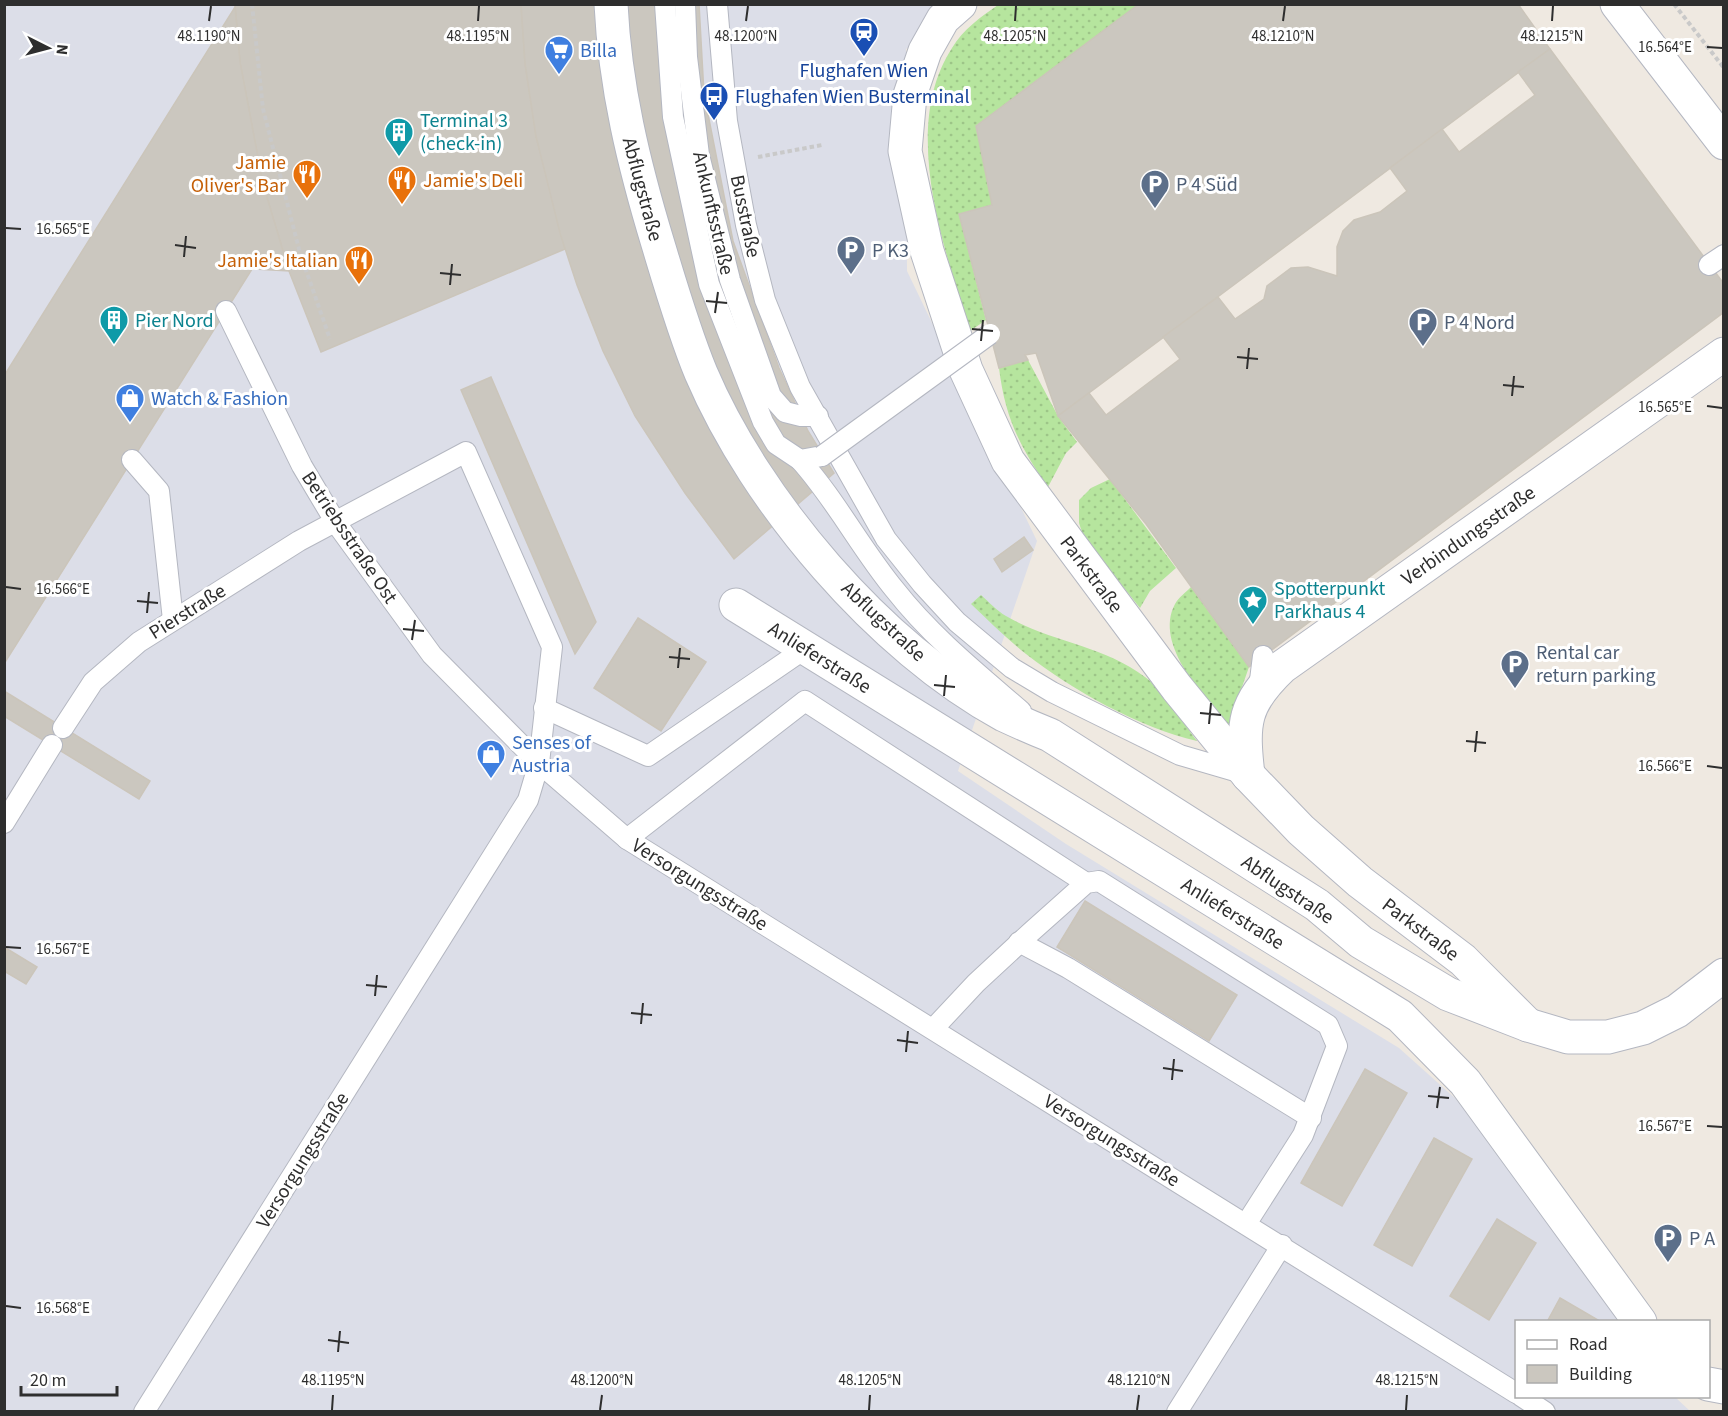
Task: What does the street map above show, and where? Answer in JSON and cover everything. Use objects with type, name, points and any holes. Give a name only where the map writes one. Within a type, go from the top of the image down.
[{"type":"street","name":"Abflugstraße","points":[[611,4],[616,75],[629,143],[672,288],[701,373],[725,422],[758,478],[785,516],[856,599],[902,642],[948,678],[1004,714],[1050,735],[1317,905],[1362,942],[1448,994],[1528,1026],[1568,1037],[1608,1037],[1643,1028],[1677,1011],[1724,975]]},
{"type":"street","name":"Parkstraße","points":[[960,4],[943,19],[925,51],[910,95],[905,151],[927,251],[966,370],[1008,461],[1177,688],[1248,775],[1301,830],[1360,882],[1463,960],[1528,1026]]},
{"type":"street","points":[[1617,4],[1724,143]]},
{"type":"street","name":"Verbindungsstraße","points":[[1248,775],[1244,741],[1247,717],[1259,688],[1282,667],[1724,354]]},
{"type":"street","name":"Anlieferstraße","points":[[736,605],[1400,1016],[1465,1082],[1639,1320]]},
{"type":"lane","points":[[664,4],[673,117],[709,284],[763,422],[776,444],[800,460],[817,479],[895,590],[971,668],[1050,735]]},
{"type":"lane","name":"Ankunftsstraße","points":[[685,4],[687,57],[699,155],[730,280],[771,396],[785,412],[801,416],[818,416]]},
{"type":"lane","name":"Busstraße","points":[[717,4],[728,122],[746,225],[765,300],[800,387],[886,539],[922,584],[957,622],[1012,668],[1107,720],[1180,755],[1248,775]]},
{"type":"lane","name":"Betriebsstraße Ost","points":[[226,311],[302,466],[336,523],[432,655],[539,763]]},
{"type":"lane","points":[[800,460],[822,456],[990,333]]},
{"type":"lane","name":"Pierstraße","points":[[63,728],[93,682],[139,642],[299,541],[465,452],[552,647],[544,708]]},
{"type":"lane","points":[[132,460],[159,491],[173,620]]},
{"type":"lane","points":[[539,763],[544,708],[648,756],[806,648]]},
{"type":"lane","points":[[1259,688],[1263,656]]},
{"type":"lane","points":[[627,839],[805,701],[1086,883]]},
{"type":"lane","points":[[4,823],[52,745]]},
{"type":"lane","name":"Versorgungsstraße","points":[[144,1412],[528,800],[539,763],[627,839],[1282,1245],[1515,1392]]},
{"type":"lane","points":[[933,1029],[1019,942],[1086,883],[1099,881],[1328,1025],[1337,1046],[1311,1118],[1246,1224]]},
{"type":"lane","points":[[1019,942],[1068,968],[1311,1118]]},
{"type":"lane","points":[[1177,1412],[1282,1245]]},
{"type":"lane","points":[[1524,1398],[1545,1412]]},
{"type":"path","points":[[252,4],[263,109],[300,253],[330,339]]},
{"type":"path","points":[[1674,4],[1724,68]]},
{"type":"path","points":[[735,161],[822,145]]},
{"type":"shaded area","points":[[5,5],[963,5],[906,49],[907,271],[1037,541],[958,771],[1066,844],[1399,1048],[1456,1099],[1619,1320],[1515,1320],[1515,1398],[1676,1398],[1690,1411],[5,1412]]},
{"type":"green space","points":[[998,5],[1139,5],[976,126],[992,205],[959,214],[986,320],[970,331],[939,226],[928,151],[929,114],[937,80],[956,41],[967,29]]},
{"type":"green space","points":[[1028,360],[1058,416],[1077,442],[1066,453],[1048,487],[1015,431],[1005,401],[999,368]]},
{"type":"green space","points":[[1110,479],[1176,568],[1150,591],[1140,608],[1084,538],[1079,523],[1079,500],[1091,488]]},
{"type":"green space","points":[[1191,587],[1249,667],[1228,727],[1185,670],[1176,653],[1171,636],[1170,620],[1175,604]]},
{"type":"green space","points":[[981,595],[1003,614],[1023,625],[1094,650],[1129,666],[1153,683],[1197,741],[1130,717],[1085,694],[1044,668],[971,604]]},
{"type":"building","name":"Terminal 3 (check-in)","points":[[235,4],[521,4],[525,63],[536,136],[565,249],[321,352],[289,271],[263,184],[240,62]]},
{"type":"building","points":[[521,4],[699,4],[704,94],[733,241],[779,368],[808,431],[834,473],[734,559],[685,493],[635,416],[603,351],[577,285],[560,233],[536,136],[525,63]]},
{"type":"building","name":"P 4 Süd","points":[[1139,4],[1518,4],[1550,49],[1058,416],[1036,353],[1025,355],[1028,360],[999,368],[959,214],[992,205],[976,126]]},
{"type":"building","name":"Pier Nord","points":[[235,7],[240,62],[263,184],[289,271],[252,269],[4,664],[4,376]]},
{"type":"building","name":"P 4 Nord","points":[[1550,49],[1724,284],[1724,312],[1249,667],[1146,524],[1058,416],[1089,393],[1106,415],[1180,359],[1163,337],[1218,297],[1235,319],[1264,299],[1267,286],[1291,268],[1308,267],[1337,276],[1337,247],[1343,231],[1354,220],[1380,212],[1407,191],[1390,168],[1442,129],[1459,152],[1535,95],[1518,72]]},
{"type":"building","points":[[491,377],[596,622],[575,654],[461,390]]},
{"type":"building","points":[[1024,537],[1033,550],[1002,572],[994,559]]},
{"type":"building","points":[[638,618],[706,662],[661,731],[594,688]]},
{"type":"building","points":[[4,691],[150,781],[139,799],[4,716]]},
{"type":"building","points":[[1085,901],[1237,995],[1209,1041],[1057,947]]},
{"type":"building","points":[[4,947],[37,967],[26,984],[4,971]]},
{"type":"building","points":[[1365,1069],[1407,1093],[1342,1206],[1301,1183]]},
{"type":"building","points":[[1434,1138],[1472,1159],[1412,1266],[1374,1245]]},
{"type":"building","points":[[1497,1219],[1536,1243],[1489,1320],[1450,1296]]},
{"type":"building","points":[[1560,1298],[1598,1320],[1548,1320]]},
{"type":"place","name":"Flughafen Wien","points":[[864,58]]},
{"type":"place","name":"Billa","points":[[559,76]]},
{"type":"place","name":"Flughafen Wien Busterminal","points":[[714,122]]},
{"type":"place","name":"Terminal 3 (check-in)","points":[[399,158]]},
{"type":"place","name":"Jamie Oliver's Bar","points":[[307,200]]},
{"type":"place","name":"Jamie's Deli","points":[[402,206]]},
{"type":"place","name":"P 4 Süd","points":[[1155,210]]},
{"type":"place","name":"P K3","points":[[851,276]]},
{"type":"place","name":"Jamie's Italian","points":[[359,286]]},
{"type":"place","name":"Pier Nord","points":[[114,346]]},
{"type":"place","name":"P 4 Nord","points":[[1423,348]]},
{"type":"place","name":"Watch & Fashion","points":[[130,424]]},
{"type":"place","name":"Spotterpunkt Parkhaus 4","points":[[1253,626]]},
{"type":"place","name":"Rental car return parking","points":[[1515,690]]},
{"type":"place","name":"Senses of Austria","points":[[491,780]]},
{"type":"place","name":"P A","points":[[1668,1264]]}]
